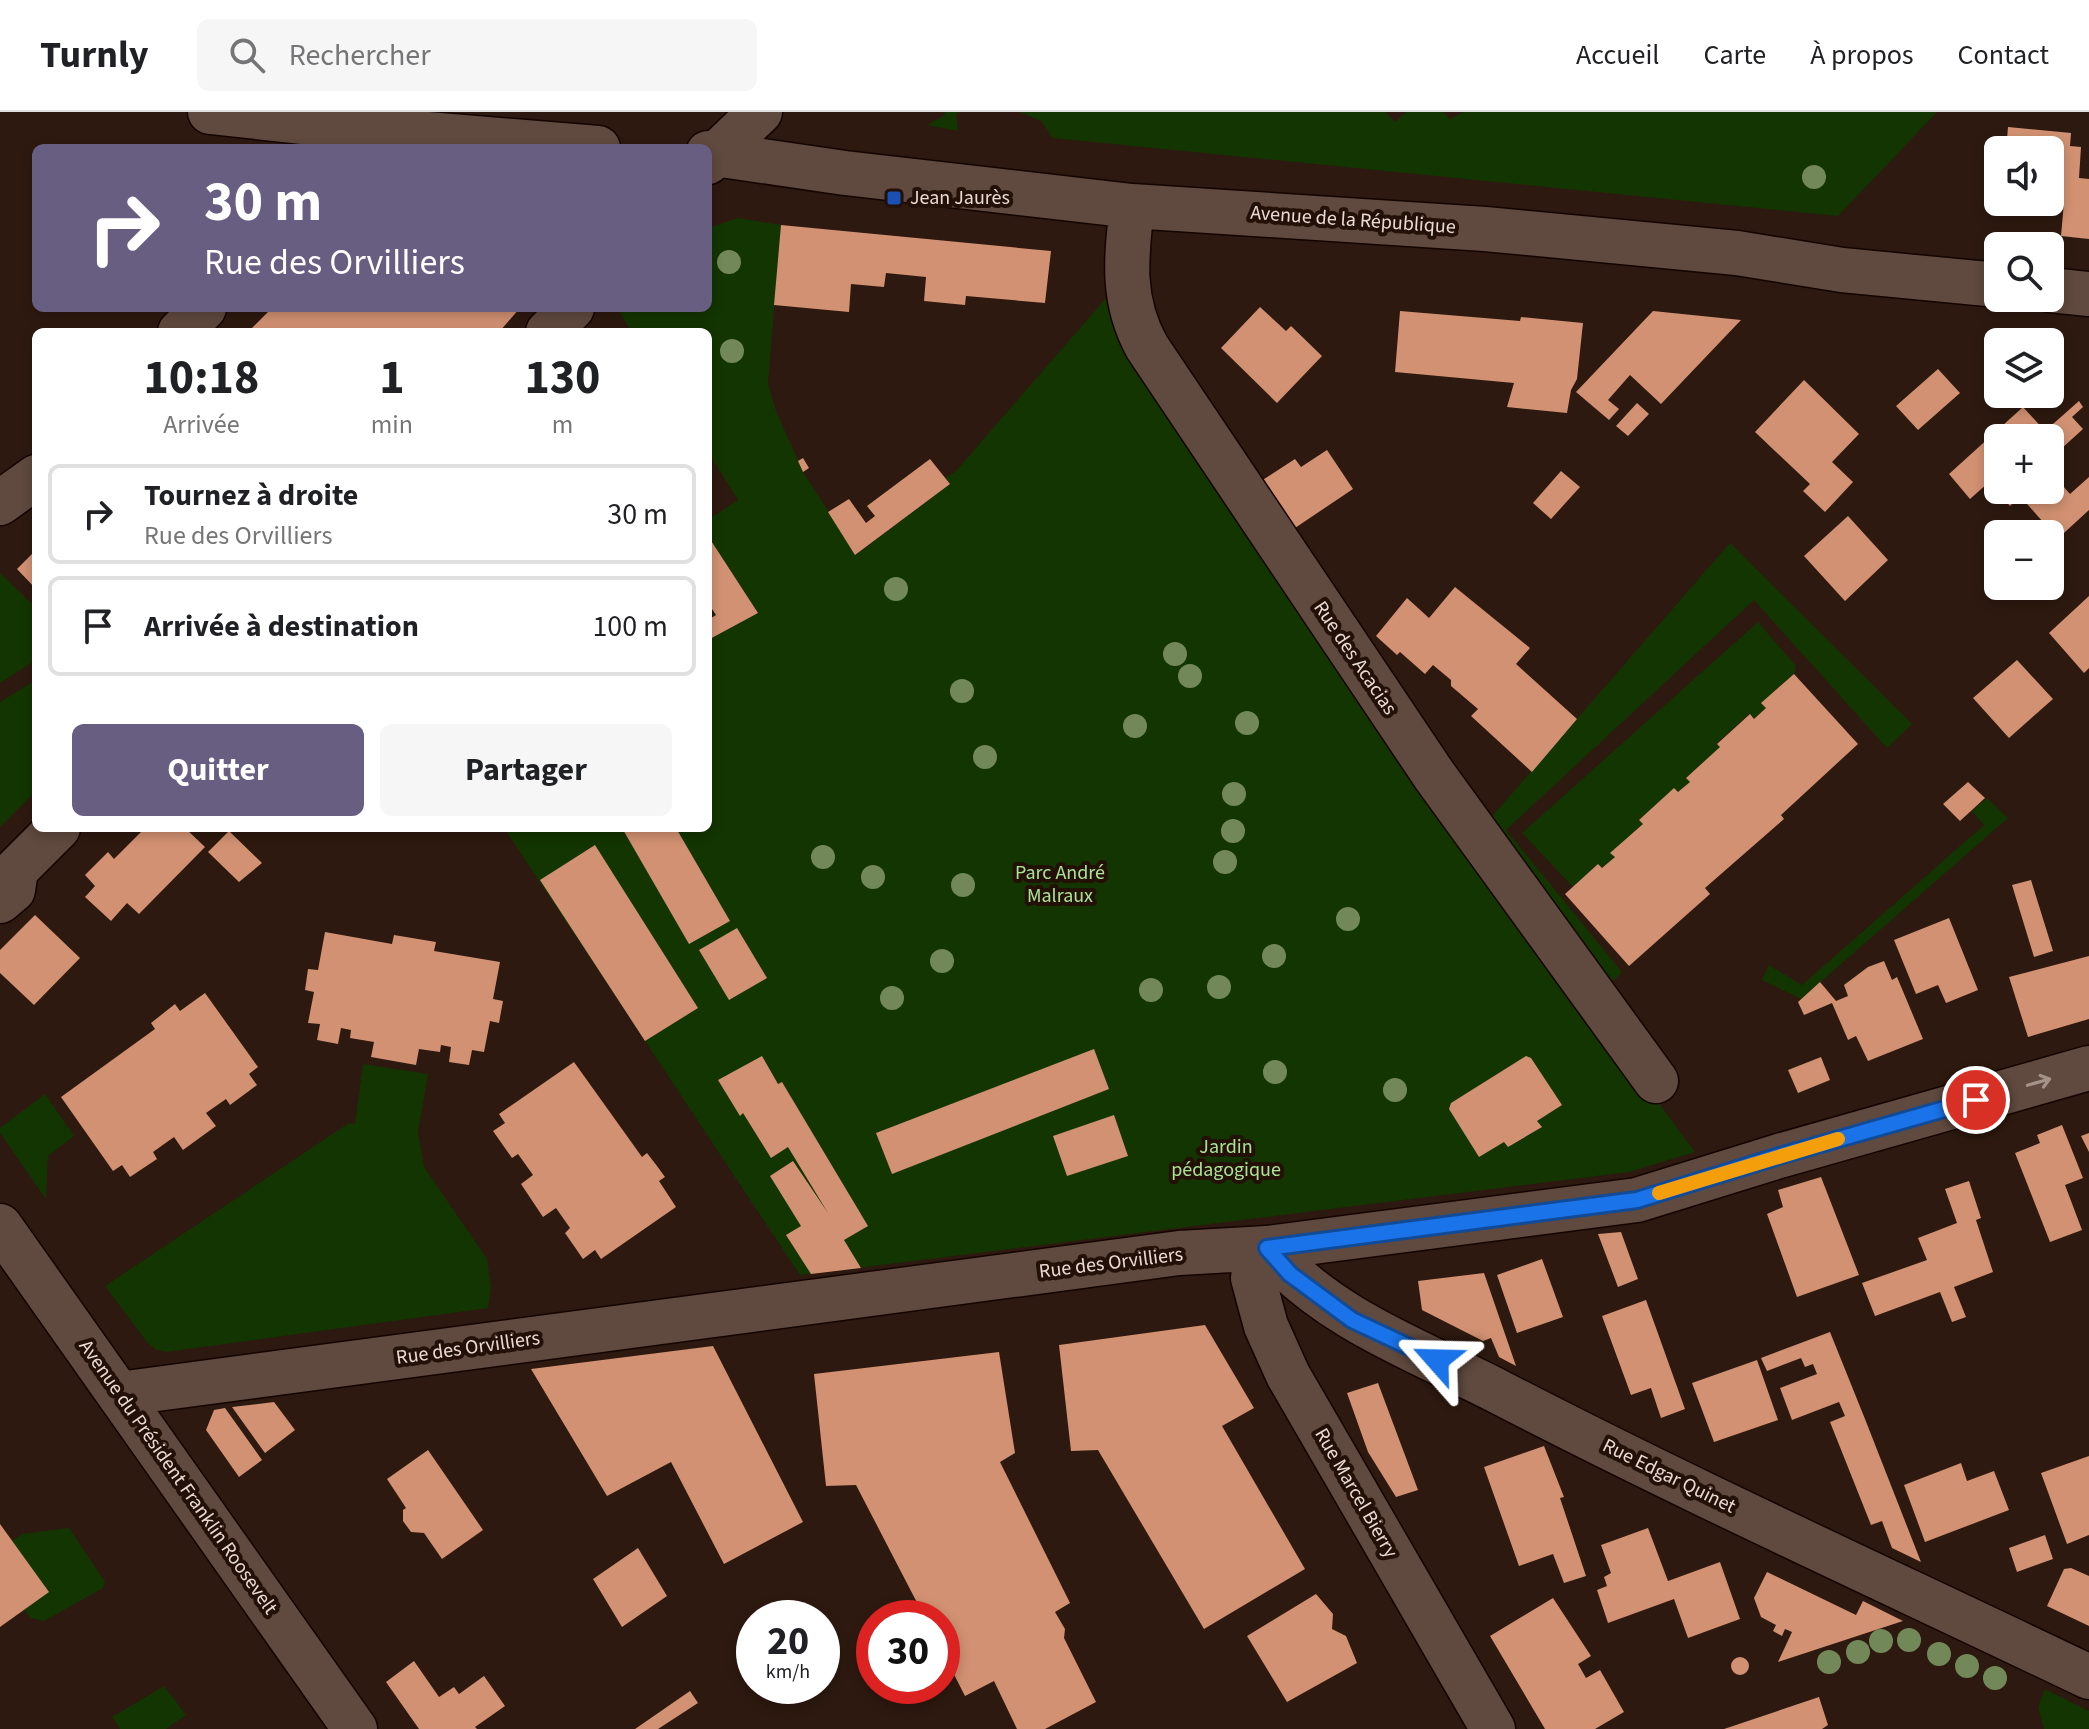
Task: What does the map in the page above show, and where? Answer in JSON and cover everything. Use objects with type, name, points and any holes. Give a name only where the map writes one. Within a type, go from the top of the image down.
[{"type":"street","points":[[210,112],[360,138],[503,144]]},
{"type":"street","points":[[712,155],[760,112]]},
{"type":"street","name":"Avenue de la République","points":[[712,156],[1132,206],[1485,229],[1737,253],[1842,270],[1984,284]]},
{"type":"street","name":"Rue des Acacias","points":[[1132,206],[1127,290],[1135,325],[1147,347],[1434,775],[1656,1081]]},
{"type":"street","points":[[2064,291],[2089,294]]},
{"type":"street","points":[[184,328],[200,312]]},
{"type":"street","points":[[552,328],[568,312]]},
{"type":"street","points":[[0,503],[32,480]]},
{"type":"street","points":[[5,880],[54,832]]},
{"type":"street","name":"Rue des Orvilliers","points":[[119,1394],[1179,1253],[1267,1248],[1637,1200],[1779,1156],[2089,1068]]},
{"type":"street","name":"Avenue du Président Franklin Roosevelt","points":[[0,1226],[355,1729]]},
{"type":"street","name":"Rue Edgar Quinet","points":[[1267,1248],[1290,1274],[1352,1320],[2089,1677]]},
{"type":"street","name":"Rue Marcel Bierry","points":[[1267,1248],[1253,1278],[1266,1326],[1288,1375],[1493,1729]]},
{"type":"green space","points":[[944,112],[964,112],[956,113],[958,131],[927,125],[945,115]]},
{"type":"green space","points":[[1020,112],[1385,112],[1395,122],[1406,112],[1443,112],[1450,119],[1463,112],[1937,112],[1838,216],[1053,138],[1041,121]]},
{"type":"green space","name":"Parc André Malraux","points":[[738,218],[781,225],[768,383],[776,411],[803,472],[856,555],[950,484],[945,478],[956,471],[1107,297],[1131,351],[1433,798],[1695,1152],[1629,1172],[800,1275],[507,832],[712,832],[712,638],[758,613],[712,542],[712,517],[738,500],[712,458],[712,328],[629,328],[620,313],[712,312],[712,227]]},
{"type":"green space","points":[[1730,543],[1912,724],[1887,748],[1754,600],[1506,830],[1622,972],[1611,983],[1618,991],[1606,998],[1482,828]]},
{"type":"green space","points":[[0,573],[32,604],[32,663],[0,683]]},
{"type":"green space","points":[[1758,622],[1796,666],[1794,674],[1762,703],[1766,708],[1754,719],[1749,714],[1717,743],[1720,747],[1686,778],[1690,782],[1678,792],[1674,789],[1640,819],[1643,824],[1611,853],[1615,857],[1602,868],[1598,864],[1573,887],[1522,833]]},
{"type":"green space","points":[[32,682],[32,795],[0,827],[0,702]]},
{"type":"green space","points":[[1987,798],[2008,818],[1801,999],[1762,980],[1769,965],[1802,985],[1984,825],[1972,811]]},
{"type":"green space","points":[[363,1064],[428,1074],[418,1132],[424,1167],[487,1259],[491,1287],[488,1308],[166,1352],[155,1349],[105,1286],[349,1123],[355,1124]]},
{"type":"green space","points":[[45,1094],[74,1136],[48,1156],[46,1199],[0,1133],[0,1128]]},
{"type":"green space","points":[[69,1528],[105,1582],[103,1588],[44,1621],[31,1618],[24,1610],[48,1592],[12,1541],[22,1534]]},
{"type":"green space","points":[[164,1686],[186,1715],[166,1729],[120,1729],[112,1717]]},
{"type":"green space","points":[[2045,1689],[2089,1711],[2089,1729],[2044,1729],[2038,1707]]},
{"type":"building","points":[[2008,127],[2071,133],[2070,146],[2081,147],[2079,178],[2089,179],[2089,239],[2064,236],[2061,232],[2064,136],[2007,136]]},
{"type":"building","points":[[781,225],[1051,251],[1045,303],[966,296],[965,305],[924,301],[926,277],[886,273],[884,287],[851,284],[849,312],[774,305]]},
{"type":"building","points":[[1260,307],[1286,331],[1291,326],[1322,356],[1277,403],[1221,348]]},
{"type":"building","points":[[1400,311],[1583,323],[1577,379],[1571,390],[1567,413],[1507,407],[1514,383],[1395,372]]},
{"type":"building","points":[[1653,311],[1741,320],[1661,404],[1630,375],[1608,400],[1619,409],[1609,420],[1576,392]]},
{"type":"building","points":[[268,312],[516,312],[502,328],[252,328]]},
{"type":"building","points":[[1938,369],[1960,393],[1918,430],[1896,406]]},
{"type":"building","points":[[1804,380],[1859,434],[1832,462],[1853,482],[1825,512],[1803,491],[1810,484],[1755,432]]},
{"type":"building","points":[[2079,401],[2083,407],[2072,417],[2083,429],[2064,446],[2064,424],[2053,424]]},
{"type":"building","points":[[1637,403],[1649,414],[1628,436],[1616,426]]},
{"type":"building","points":[[2022,408],[2039,424],[2004,424]]},
{"type":"building","points":[[1984,442],[1984,487],[1970,499],[1949,474]]},
{"type":"building","points":[[1327,450],[1353,489],[1289,532],[1258,483],[1295,459],[1301,467]]},
{"type":"building","points":[[803,458],[809,468],[803,472],[798,461]]},
{"type":"building","points":[[930,459],[950,484],[855,555],[828,512],[849,499],[866,523],[875,516],[867,506]]},
{"type":"building","points":[[1561,471],[1580,487],[1551,519],[1533,503]]},
{"type":"building","points":[[2089,477],[2089,510],[2064,533],[2064,520],[2041,520],[2027,504],[2064,504],[2064,487],[2070,494]]},
{"type":"building","points":[[1848,516],[1888,560],[1845,601],[1804,556]]},
{"type":"building","points":[[712,542],[758,613],[712,638],[712,618],[716,615],[712,609]]},
{"type":"building","points":[[32,554],[32,585],[17,569]]},
{"type":"building","points":[[1455,587],[1530,648],[1516,664],[1577,719],[1532,772],[1471,716],[1478,709],[1451,686],[1451,680],[1433,665],[1425,674],[1376,636],[1407,598],[1429,618]]},
{"type":"building","points":[[2089,596],[2089,668],[2084,673],[2049,633]]},
{"type":"building","points":[[2017,660],[2053,699],[2009,738],[1973,698]]},
{"type":"building","points":[[1794,674],[1858,744],[1781,815],[1784,819],[1705,888],[1710,894],[1629,966],[1565,894],[1598,864],[1602,868],[1615,857],[1610,853],[1643,824],[1639,820],[1674,788],[1678,792],[1690,782],[1686,778],[1720,747],[1717,744],[1750,714],[1754,719],[1766,708],[1761,703]]},
{"type":"building","points":[[1968,782],[1985,798],[1960,821],[1943,804]]},
{"type":"building","points":[[141,832],[189,832],[205,847],[139,914],[127,903],[111,921],[85,897],[95,886],[85,875],[108,852],[114,859]]},
{"type":"building","points":[[230,832],[262,863],[239,882],[208,852]]},
{"type":"building","points":[[624,832],[678,832],[730,921],[689,944]]},
{"type":"building","points":[[595,845],[698,1008],[645,1041],[540,880]]},
{"type":"building","points":[[2031,880],[2053,951],[2034,957],[2012,885]]},
{"type":"building","points":[[35,915],[80,958],[34,1005],[0,973],[0,950]]},
{"type":"building","points":[[1949,918],[1978,990],[1946,1003],[1938,985],[1916,994],[1894,940]]},
{"type":"building","points":[[737,928],[767,978],[729,1000],[699,950]]},
{"type":"building","points":[[325,932],[392,944],[394,935],[436,942],[434,951],[500,962],[493,999],[503,1001],[499,1023],[490,1021],[484,1052],[472,1050],[469,1065],[449,1062],[451,1047],[441,1045],[440,1052],[419,1049],[416,1065],[371,1057],[374,1042],[350,1038],[351,1030],[341,1028],[338,1044],[317,1040],[320,1024],[308,1023],[314,992],[305,990],[308,969],[318,970]]},
{"type":"building","points":[[2089,956],[2089,1019],[2028,1037],[2009,977]]},
{"type":"building","points":[[1884,961],[1892,980],[1897,977],[1923,1039],[1868,1061],[1856,1036],[1848,1040],[1832,1003],[1804,1015],[1798,1002],[1820,982],[1836,1001],[1848,996],[1844,985],[1868,967]]},
{"type":"building","points":[[205,993],[258,1067],[249,1074],[257,1085],[230,1105],[226,1099],[206,1113],[216,1126],[183,1150],[174,1137],[153,1152],[157,1159],[130,1177],[122,1165],[113,1171],[61,1097],[155,1029],[151,1023],[175,1004],[180,1011]]},
{"type":"building","points":[[1094,1049],[1109,1089],[892,1174],[876,1133]]},
{"type":"building","points":[[762,1056],[778,1084],[782,1082],[868,1226],[844,1240],[861,1268],[811,1274],[786,1235],[801,1226],[770,1176],[793,1161],[828,1213],[788,1147],[771,1158],[718,1080]]},
{"type":"building","points":[[1526,1056],[1531,1058],[1562,1105],[1537,1121],[1542,1127],[1508,1147],[1504,1142],[1479,1157],[1449,1109],[1451,1103]]},
{"type":"building","points":[[1821,1057],[1830,1080],[1798,1093],[1788,1070]]},
{"type":"building","points":[[574,1062],[642,1157],[647,1153],[665,1177],[659,1181],[676,1207],[601,1259],[595,1250],[583,1259],[565,1233],[570,1228],[556,1208],[543,1217],[521,1184],[533,1175],[518,1154],[512,1158],[493,1131],[505,1123],[499,1114]]},
{"type":"building","points":[[1114,1115],[1128,1156],[1067,1176],[1053,1136]]},
{"type":"building","points":[[2062,1125],[2083,1178],[2065,1185],[2082,1230],[2050,1242],[2015,1153],[2040,1143],[2037,1135]]},
{"type":"building","points":[[2089,1133],[2089,1152],[2081,1136]]},
{"type":"building","points":[[1821,1177],[1859,1275],[1797,1297],[1767,1214],[1783,1207],[1778,1190]]},
{"type":"building","points":[[1969,1181],[1981,1218],[1976,1220],[1993,1272],[1954,1287],[1966,1317],[1952,1322],[1940,1292],[1875,1316],[1862,1283],[1927,1260],[1918,1238],[1957,1223],[1945,1189]]},
{"type":"building","points":[[1621,1232],[1638,1279],[1618,1287],[1598,1234]]},
{"type":"building","points":[[1542,1259],[1563,1317],[1517,1333],[1497,1275]]},
{"type":"building","points":[[1484,1273],[1516,1366],[1499,1357],[1491,1338],[1483,1341],[1422,1310],[1418,1281]]},
{"type":"building","points":[[1646,1300],[1685,1409],[1661,1418],[1651,1388],[1631,1395],[1602,1316]]},
{"type":"building","points":[[1205,1325],[1254,1408],[1222,1426],[1305,1569],[1204,1629],[1098,1450],[1071,1451],[1059,1345]]},
{"type":"building","points":[[1830,1332],[1921,1562],[1892,1548],[1882,1521],[1871,1525],[1830,1422],[1845,1416],[1839,1402],[1792,1420],[1780,1388],[1817,1374],[1813,1364],[1805,1367],[1801,1358],[1767,1371],[1761,1358]]},
{"type":"building","points":[[713,1346],[803,1522],[724,1564],[671,1462],[607,1496],[531,1369]]},
{"type":"building","points":[[999,1352],[1015,1453],[1000,1462],[1070,1603],[1055,1612],[1065,1629],[1064,1638],[1096,1702],[1045,1729],[1017,1729],[994,1681],[965,1696],[960,1686],[960,1600],[916,1600],[856,1485],[826,1486],[814,1374]]},
{"type":"building","points":[[1757,1360],[1778,1420],[1714,1442],[1692,1383]]},
{"type":"building","points":[[1378,1383],[1418,1490],[1396,1497],[1368,1452],[1347,1393]]},
{"type":"building","points":[[274,1402],[295,1430],[265,1453],[232,1407]]},
{"type":"building","points":[[225,1408],[262,1460],[239,1477],[206,1430],[214,1410]]},
{"type":"building","points":[[1544,1446],[1564,1497],[1560,1498],[1586,1576],[1564,1583],[1553,1554],[1519,1566],[1484,1467]]},
{"type":"building","points":[[428,1450],[483,1530],[442,1559],[424,1533],[411,1532],[403,1521],[403,1510],[406,1508],[387,1479]]},
{"type":"building","points":[[2089,1456],[2089,1535],[2067,1544],[2041,1473]]},
{"type":"building","points":[[1961,1463],[1967,1481],[1994,1471],[2009,1510],[1925,1542],[1904,1485]]},
{"type":"building","points":[[0,1524],[49,1592],[0,1627]]},
{"type":"building","points":[[1648,1528],[1668,1581],[1720,1562],[1740,1619],[1688,1638],[1674,1599],[1608,1623],[1597,1590],[1607,1586],[1604,1577],[1611,1573],[1601,1545]]},
{"type":"building","points":[[2045,1535],[2053,1559],[2017,1572],[2009,1548]]},
{"type":"building","points":[[638,1548],[667,1596],[622,1627],[593,1579]]},
{"type":"building","points":[[2071,1568],[2089,1576],[2089,1626],[2047,1606],[2064,1569]]},
{"type":"building","points":[[1767,1572],[1856,1615],[1863,1601],[1903,1621],[1778,1662],[1792,1632],[1785,1629],[1782,1636],[1773,1631],[1776,1625],[1761,1617],[1754,1598]]},
{"type":"building","points":[[1316,1594],[1333,1614],[1332,1629],[1346,1636],[1357,1663],[1287,1702],[1247,1636]]},
{"type":"building","points":[[1553,1598],[1591,1656],[1578,1664],[1586,1678],[1600,1670],[1624,1712],[1595,1729],[1545,1729],[1490,1636]]},
{"type":"building","points":[[1740,1657],[1749,1666],[1740,1675],[1731,1666]]},
{"type":"building","points":[[414,1661],[439,1697],[454,1687],[459,1694],[484,1676],[505,1706],[475,1727],[477,1729],[419,1729],[386,1682]]},
{"type":"building","points":[[690,1691],[698,1703],[658,1729],[635,1729]]},
{"type":"building","points":[[1819,1697],[1828,1725],[1822,1729],[1724,1729]]},
{"type":"slow traffic","points":[[1659,1193],[1838,1139]]},
{"type":"place","name":"Jean Jaurès","points":[[894,198]]},
{"type":"route","points":[[1437,1360],[1352,1320],[1290,1274],[1267,1248],[1637,1200],[1976,1100]]},
{"type":"park label","name":"Jardin pédagogique","points":[[1226,1158]]}]
